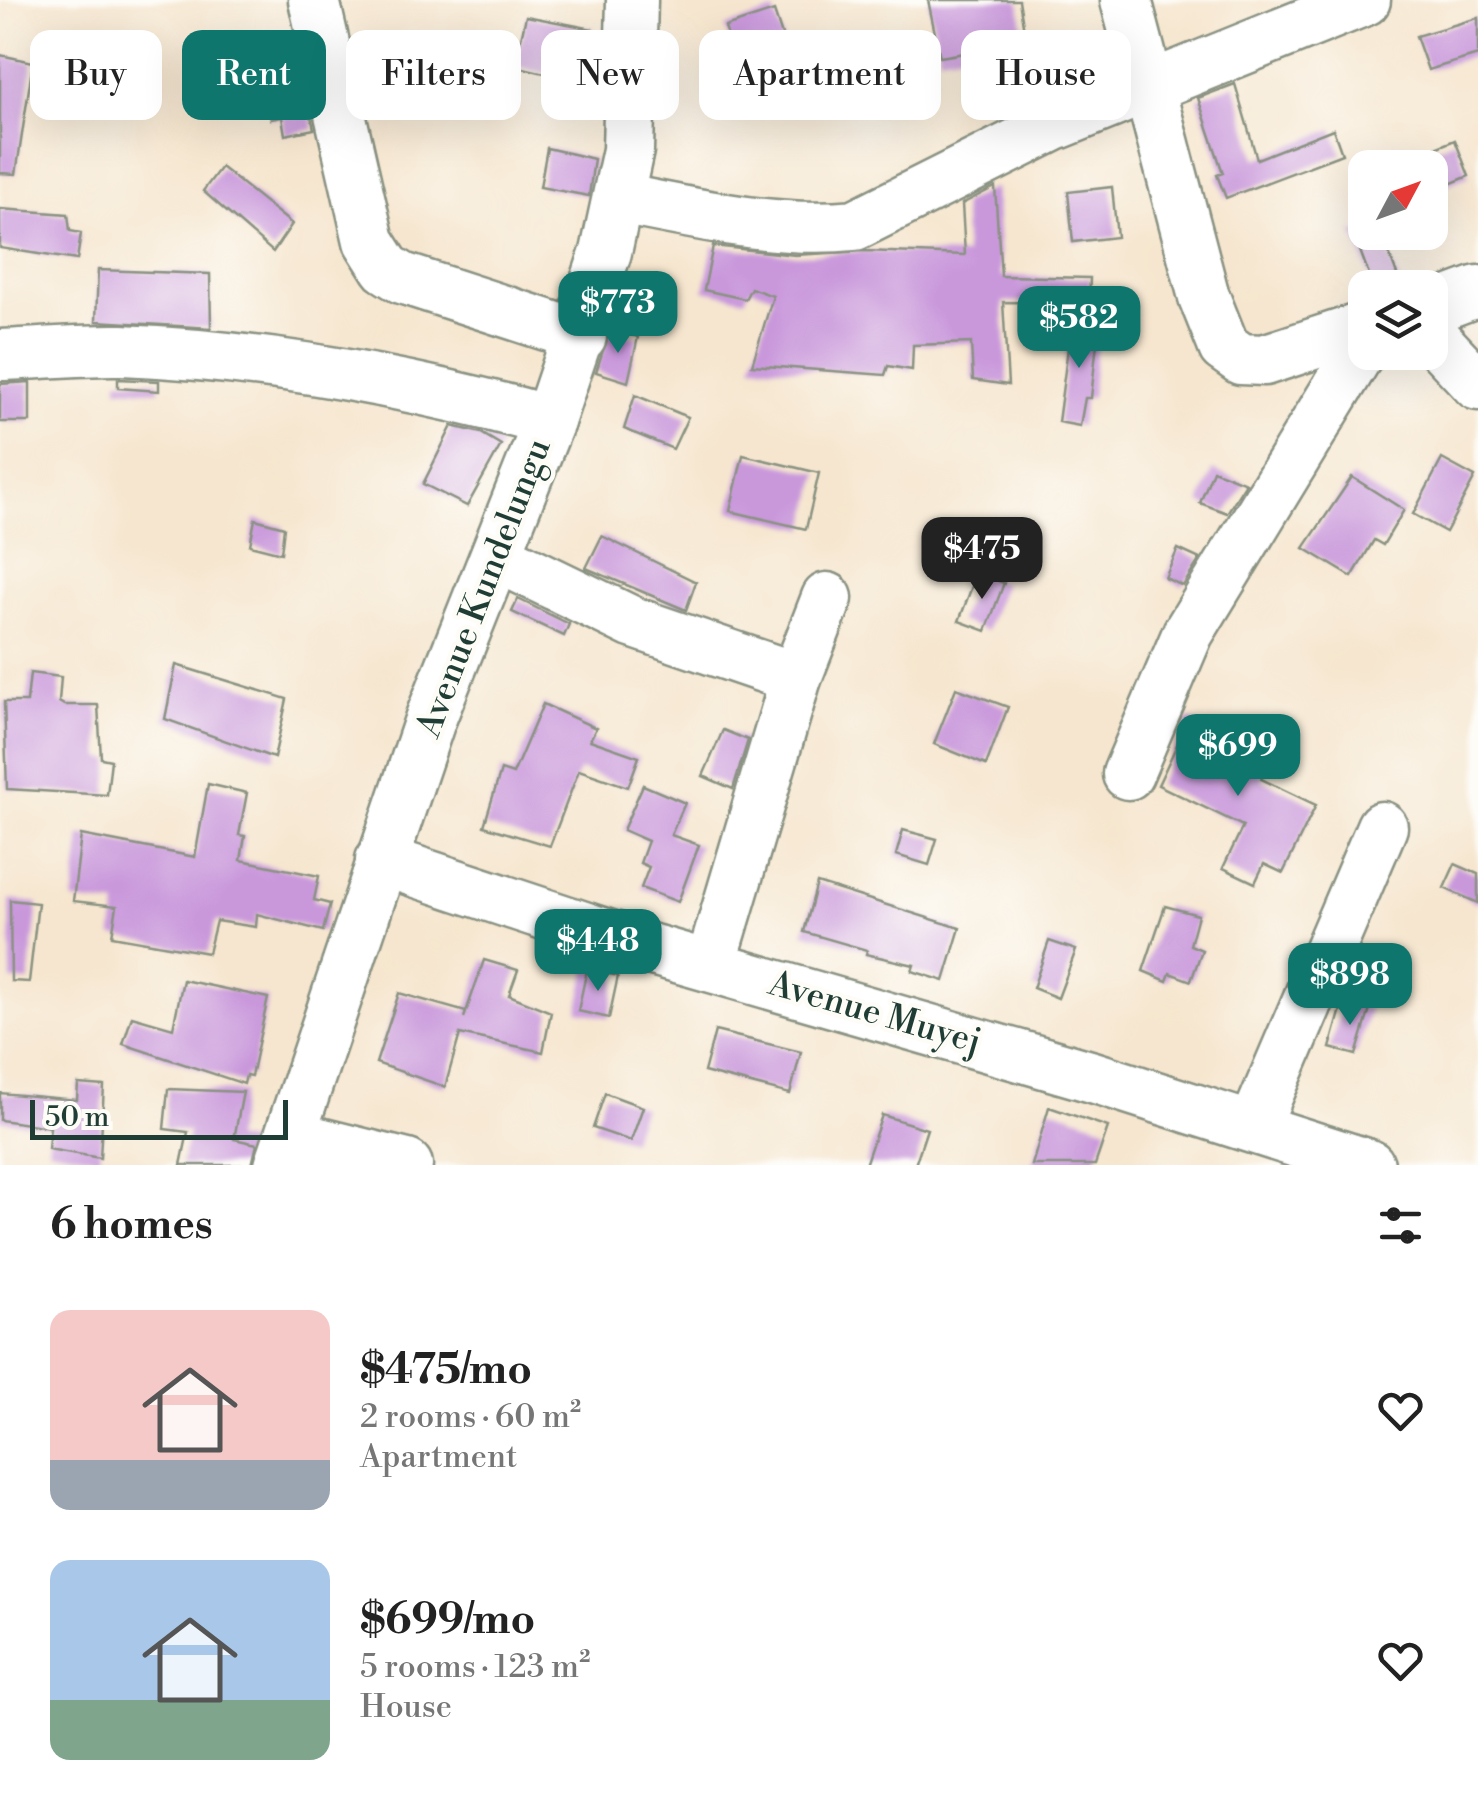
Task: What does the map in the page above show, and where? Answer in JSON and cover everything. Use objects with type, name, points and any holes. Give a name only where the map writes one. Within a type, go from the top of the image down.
[{"type":"street","points":[[314,0],[369,240],[377,258],[402,278],[581,336]]},
{"type":"street","name":"Avenue Kundelungu","points":[[286,1151],[430,720],[581,336],[620,199],[632,98],[632,0]]},
{"type":"street","points":[[1126,0],[1204,297],[1224,347],[1241,359],[1264,360],[1348,332]]},
{"type":"street","points":[[620,199],[731,220],[820,228],[855,225],[1055,125],[1365,0]]},
{"type":"street","points":[[1448,302],[1478,290]]},
{"type":"street","points":[[0,356],[118,350],[233,362],[446,393],[549,421]]},
{"type":"street","points":[[1448,353],[1478,385]]},
{"type":"street","points":[[1128,774],[1188,632],[1348,370]]},
{"type":"street","points":[[496,556],[632,622],[796,678]]},
{"type":"street","points":[[711,964],[796,678],[827,598]]},
{"type":"street","points":[[1254,1126],[1382,827]]},
{"type":"street","name":"Avenue Muyej","points":[[382,860],[653,950],[1254,1126],[1370,1165]]},
{"type":"street","points":[[286,1151],[407,1165]]},
{"type":"building","points":[[928,0],[1019,0],[1024,30],[961,30],[961,54],[941,57],[941,30],[934,30]]},
{"type":"building","points":[[774,11],[780,30],[726,30],[725,27]]},
{"type":"building","points":[[526,16],[593,29],[541,30],[541,72],[521,67]]},
{"type":"building","points":[[1478,18],[1478,55],[1428,70],[1416,36]]},
{"type":"building","points":[[0,55],[30,61],[30,82],[16,174],[0,173]]},
{"type":"building","points":[[1235,84],[1257,159],[1333,129],[1342,154],[1226,198],[1217,175],[1223,173],[1198,98]]},
{"type":"building","points":[[282,120],[312,120],[314,129],[285,135]]},
{"type":"building","points":[[1455,140],[1469,176],[1448,185],[1448,150],[1430,150]]},
{"type":"building","points":[[547,148],[594,159],[589,196],[540,187]]},
{"type":"building","points":[[221,167],[292,224],[273,252],[203,191]]},
{"type":"building","points":[[995,187],[1001,276],[1090,278],[1089,303],[1003,302],[1008,385],[973,380],[971,343],[913,345],[912,370],[888,366],[885,375],[752,365],[773,296],[751,288],[745,299],[704,290],[713,246],[795,255],[865,251],[965,255],[962,204]]},
{"type":"building","points":[[1112,187],[1117,237],[1073,242],[1068,192]]},
{"type":"building","points":[[0,209],[68,214],[70,231],[81,233],[77,260],[0,248]]},
{"type":"building","points":[[1360,250],[1388,250],[1395,270],[1367,270]]},
{"type":"building","points":[[98,270],[210,274],[211,328],[96,321]]},
{"type":"building","points":[[1072,318],[1099,324],[1091,398],[1085,398],[1080,426],[1058,422]]},
{"type":"building","points":[[610,329],[638,337],[628,382],[596,372]]},
{"type":"building","points":[[118,379],[159,381],[159,391],[118,388]]},
{"type":"building","points":[[30,382],[30,422],[0,422],[0,384]]},
{"type":"building","points":[[635,395],[688,417],[673,449],[624,429]]},
{"type":"building","points":[[452,426],[481,433],[501,445],[467,506],[423,484]]},
{"type":"building","points":[[743,455],[819,473],[806,529],[730,511]]},
{"type":"building","points":[[1442,459],[1475,477],[1446,532],[1413,514]]},
{"type":"building","points":[[1213,470],[1246,483],[1227,513],[1200,503]]},
{"type":"building","points":[[1352,477],[1404,510],[1383,545],[1374,540],[1352,577],[1304,548]]},
{"type":"building","points":[[255,519],[284,527],[281,553],[250,545]]},
{"type":"building","points":[[602,536],[696,582],[686,610],[586,568]]},
{"type":"building","points":[[1178,549],[1200,559],[1183,586],[1165,578]]},
{"type":"building","points":[[977,573],[1004,583],[986,631],[959,621]]},
{"type":"building","points":[[518,599],[569,624],[564,636],[512,612]]},
{"type":"building","points":[[176,665],[287,699],[274,758],[165,719]]},
{"type":"building","points":[[30,673],[61,677],[59,702],[64,705],[98,705],[101,758],[111,760],[107,795],[7,789],[4,702],[27,702]]},
{"type":"building","points":[[956,688],[1008,707],[986,765],[934,744]]},
{"type":"building","points":[[543,704],[596,728],[590,740],[639,757],[628,787],[579,770],[550,846],[484,826],[501,770],[513,774]]},
{"type":"building","points":[[1189,719],[1270,761],[1261,779],[1316,805],[1283,873],[1264,864],[1255,883],[1223,868],[1243,826],[1158,785]]},
{"type":"building","points":[[723,730],[748,740],[733,789],[703,776]]},
{"type":"building","points":[[208,784],[247,793],[239,835],[245,836],[241,860],[319,876],[314,900],[330,904],[323,931],[257,914],[256,927],[216,921],[208,953],[112,936],[117,906],[73,901],[81,835],[195,857]]},
{"type":"building","points":[[643,785],[685,803],[671,835],[699,845],[678,902],[641,888],[649,867],[640,863],[648,841],[623,830]]},
{"type":"building","points":[[903,830],[937,839],[929,865],[896,855]]},
{"type":"building","points":[[1455,864],[1478,874],[1478,903],[1444,888]]},
{"type":"building","points":[[817,883],[960,928],[944,981],[912,971],[914,965],[866,954],[867,950],[804,932]]},
{"type":"building","points":[[10,900],[38,903],[29,982],[11,981]]},
{"type":"building","points":[[1165,906],[1198,915],[1190,945],[1202,950],[1191,981],[1170,973],[1167,981],[1143,971]]},
{"type":"building","points":[[1049,941],[1076,950],[1058,998],[1033,988]]},
{"type":"building","points":[[484,960],[518,970],[509,995],[551,1012],[543,1052],[460,1034],[445,1087],[376,1063],[399,993],[466,1012],[464,1018]]},
{"type":"building","points":[[587,969],[618,976],[609,1018],[578,1011]]},
{"type":"building","points":[[183,980],[268,998],[251,1076],[246,1075],[244,1084],[123,1044],[132,1016],[173,1028]]},
{"type":"building","points":[[1343,1002],[1370,1009],[1356,1055],[1330,1048]]},
{"type":"building","points":[[715,1031],[801,1052],[790,1094],[704,1072]]},
{"type":"building","points":[[78,1084],[104,1086],[100,1158],[48,1149],[50,1127],[0,1120],[0,1093],[77,1100]]},
{"type":"building","points":[[168,1089],[243,1092],[234,1139],[257,1144],[252,1165],[181,1165],[188,1132],[164,1129]]},
{"type":"building","points":[[605,1093],[643,1107],[631,1141],[593,1128]]},
{"type":"building","points":[[1049,1107],[1108,1127],[1095,1165],[1032,1165]]},
{"type":"building","points":[[882,1115],[927,1129],[915,1165],[865,1165]]}]
